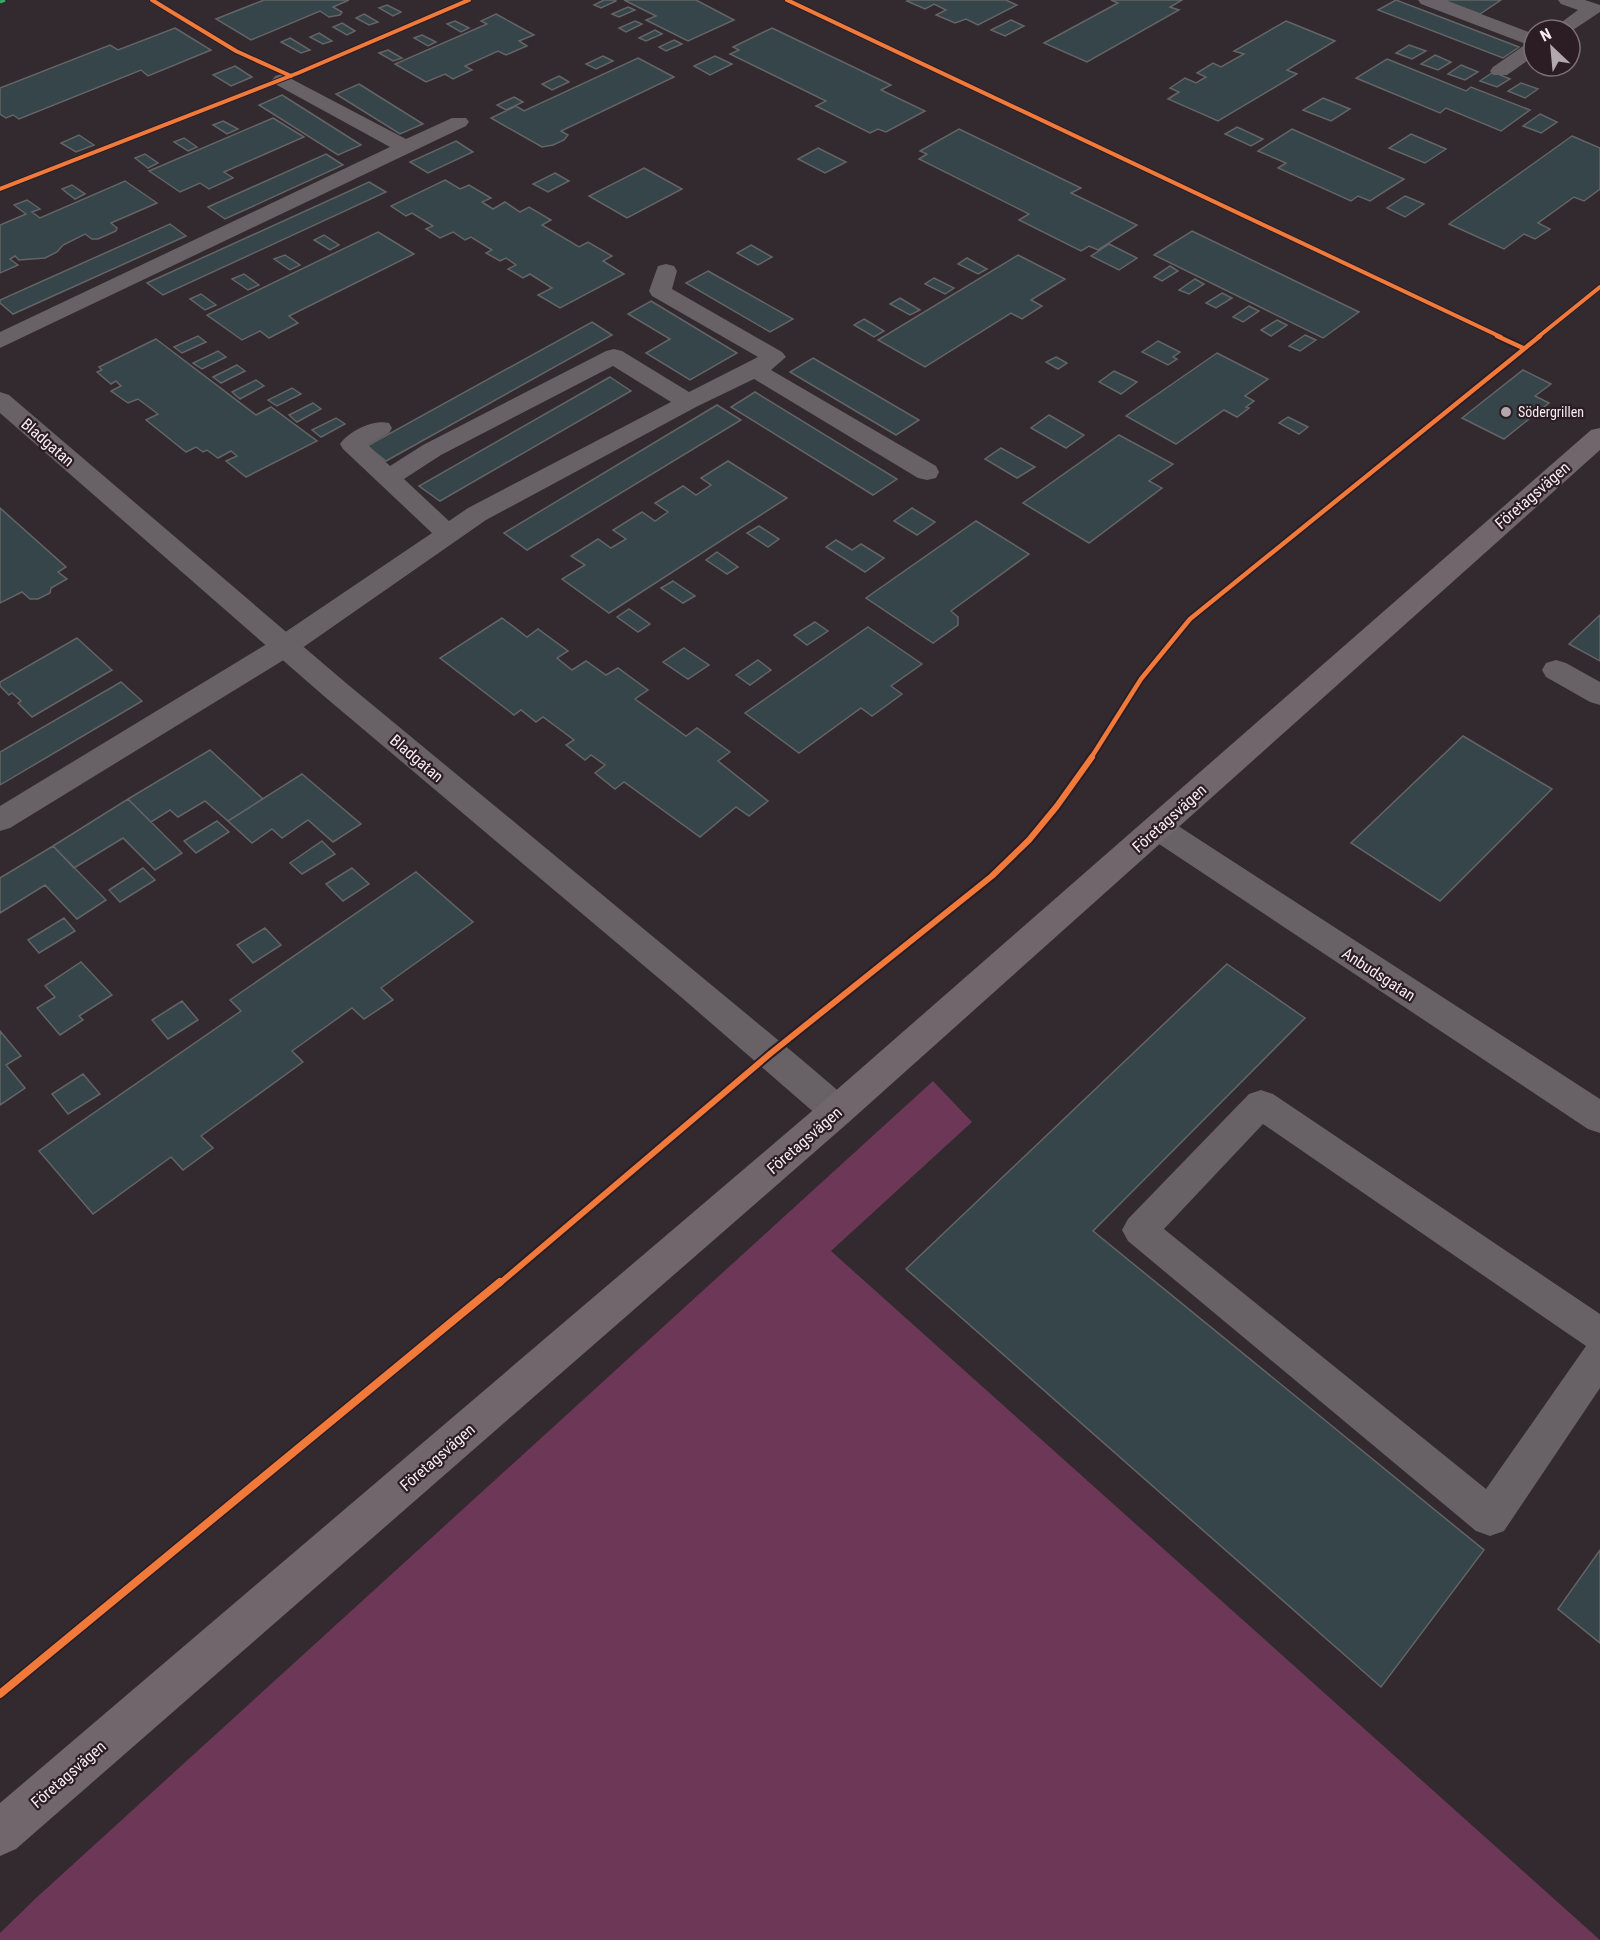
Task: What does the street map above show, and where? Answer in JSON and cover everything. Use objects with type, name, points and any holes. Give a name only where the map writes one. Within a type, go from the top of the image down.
[{"type":"street","name":"Bladgatan","points":[[0,400],[285,646],[593,902],[837,1111]]},
{"type":"street","name":"Företagsvägen","points":[[0,1833],[837,1111],[1600,436]]},
{"type":"street","name":"Anbudsgatan","points":[[1158,828],[1600,1118]]},
{"type":"lane","points":[[1427,0],[1522,36]]},
{"type":"lane","points":[[1568,0],[1593,9],[1579,18]]},
{"type":"lane","points":[[1500,71],[1522,55]]},
{"type":"lane","points":[[282,80],[405,147]]},
{"type":"lane","points":[[0,341],[459,122]]},
{"type":"lane","points":[[0,820],[285,646],[477,514],[688,402],[755,370],[774,357],[660,291],[666,271]]},
{"type":"lane","points":[[388,478],[432,450],[614,356],[688,402]]},
{"type":"lane","points":[[755,370],[927,472]]},
{"type":"lane","points":[[380,428],[352,444],[448,534]]},
{"type":"lane","points":[[1556,670],[1600,695]]},
{"type":"lane","points":[[1600,1335],[1261,1104],[1140,1230],[1490,1517],[1600,1357]]},
{"type":"shaded area","points":[[933,1081],[972,1122],[831,1251],[1600,1940],[0,1940],[0,1933],[35,1899]]},
{"type":"building","points":[[264,0],[349,0],[333,7],[342,12],[340,15],[329,17],[320,11],[251,40],[216,19]]},
{"type":"building","points":[[604,0],[616,1],[601,8],[594,5]]},
{"type":"building","points":[[624,0],[696,0],[734,20],[688,41],[646,20],[656,16]]},
{"type":"building","points":[[1006,0],[1017,5],[978,25],[966,19],[955,23],[936,15],[946,10],[934,4],[925,9],[907,1]]},
{"type":"building","points":[[1111,0],[1182,0],[1170,7],[1179,10],[1087,62],[1044,43],[1118,3]]},
{"type":"building","points":[[1396,0],[1519,47],[1503,58],[1378,10]]},
{"type":"building","points":[[1443,0],[1501,0],[1480,14]]},
{"type":"building","points":[[387,5],[401,12],[393,16],[379,8]]},
{"type":"building","points":[[628,7],[635,10],[619,17],[612,14]]},
{"type":"building","points":[[364,14],[378,22],[369,25],[356,18]]},
{"type":"building","points":[[496,14],[534,35],[519,41],[527,46],[506,55],[498,51],[465,66],[472,70],[453,79],[445,74],[426,82],[395,64],[487,24],[481,21]]},
{"type":"building","points":[[1011,20],[1024,26],[1005,36],[991,30]]},
{"type":"building","points":[[455,21],[469,28],[461,32],[447,24]]},
{"type":"building","points":[[635,21],[642,24],[626,32],[619,28]]},
{"type":"building","points":[[1286,21],[1335,41],[1287,70],[1297,74],[1218,121],[1168,99],[1179,92],[1170,88],[1185,78],[1196,83],[1206,77],[1197,73],[1213,63],[1221,67],[1244,54],[1234,51]]},
{"type":"building","points":[[342,23],[355,31],[347,35],[333,27]]},
{"type":"building","points":[[175,28],[211,50],[148,76],[141,70],[19,119],[13,115],[6,118],[0,114],[0,88],[110,45],[118,50]]},
{"type":"building","points":[[772,28],[891,85],[881,90],[925,111],[886,132],[878,129],[870,133],[816,106],[826,101],[730,54],[739,50],[733,47]]},
{"type":"building","points":[[655,30],[662,34],[646,41],[639,38]]},
{"type":"building","points":[[319,33],[332,41],[323,44],[310,37]]},
{"type":"building","points":[[422,35],[436,42],[428,46],[414,38]]},
{"type":"building","points":[[290,38],[310,50],[301,53],[281,42]]},
{"type":"building","points":[[674,40],[682,44],[666,51],[659,47]]},
{"type":"building","points":[[1409,45],[1426,51],[1412,59],[1396,53]]},
{"type":"building","points":[[388,50],[402,58],[393,61],[379,53]]},
{"type":"building","points":[[1435,55],[1451,62],[1438,70],[1421,64]]},
{"type":"building","points":[[603,56],[613,61],[596,69],[586,64]]},
{"type":"building","points":[[715,56],[732,64],[710,75],[694,66]]},
{"type":"building","points":[[638,58],[674,77],[561,131],[568,135],[564,140],[553,145],[542,147],[491,118],[516,106],[524,111]]},
{"type":"building","points":[[1387,59],[1466,91],[1471,87],[1530,110],[1501,131],[1446,108],[1440,113],[1356,78]]},
{"type":"building","points":[[1461,65],[1478,72],[1465,80],[1448,74]]},
{"type":"building","points":[[235,66],[252,77],[231,86],[213,75]]},
{"type":"building","points":[[1493,72],[1510,79],[1497,87],[1480,81]]},
{"type":"building","points":[[559,76],[569,82],[552,90],[542,84]]},
{"type":"building","points":[[1521,83],[1538,89],[1525,98],[1508,91]]},
{"type":"building","points":[[359,84],[423,124],[400,134],[336,94]]},
{"type":"building","points":[[282,95],[361,145],[338,155],[259,105]]},
{"type":"building","points":[[514,97],[523,102],[506,110],[497,105]]},
{"type":"building","points":[[1323,98],[1350,109],[1331,121],[1303,110]]},
{"type":"building","points":[[1540,114],[1557,122],[1541,133],[1523,126]]},
{"type":"building","points":[[273,118],[304,137],[224,172],[233,178],[209,189],[200,183],[180,192],[149,171]]},
{"type":"building","points":[[223,121],[238,129],[227,134],[213,125]]},
{"type":"building","points":[[1237,127],[1263,139],[1251,146],[1225,134]]},
{"type":"building","points":[[959,129],[1081,188],[1071,193],[1137,225],[1098,250],[1089,246],[1081,251],[1019,220],[1029,214],[919,159],[927,154],[920,151]]},
{"type":"building","points":[[1292,129],[1404,179],[1370,201],[1358,196],[1351,201],[1278,168],[1286,163],[1258,151]]},
{"type":"building","points":[[1411,134],[1446,149],[1425,163],[1389,148]]},
{"type":"building","points":[[79,135],[94,145],[76,152],[61,143]]},
{"type":"building","points":[[1572,136],[1600,148],[1600,189],[1584,201],[1574,197],[1538,223],[1550,229],[1535,239],[1524,234],[1504,249],[1449,224]]},
{"type":"building","points":[[184,138],[197,147],[188,151],[174,142]]},
{"type":"building","points":[[456,141],[473,152],[428,173],[410,162]]},
{"type":"building","points":[[818,148],[846,162],[825,173],[798,159]]},
{"type":"building","points":[[145,154],[158,163],[148,168],[135,158]]},
{"type":"building","points":[[326,154],[343,165],[225,219],[208,207]]},
{"type":"building","points":[[644,168],[682,189],[627,218],[589,196]]},
{"type":"building","points":[[555,173],[569,181],[548,192],[533,184]]},
{"type":"building","points":[[445,180],[460,189],[469,185],[491,198],[482,202],[493,209],[505,202],[520,212],[529,207],[551,220],[542,225],[579,247],[588,242],[612,256],[603,261],[624,274],[560,308],[538,295],[552,288],[530,274],[523,278],[508,269],[516,265],[506,258],[500,261],[486,253],[492,250],[471,237],[465,240],[453,232],[440,238],[426,229],[433,226],[412,213],[406,216],[391,206]]},
{"type":"building","points":[[125,181],[157,203],[111,223],[117,228],[116,231],[98,239],[92,239],[85,234],[63,245],[57,252],[45,258],[19,260],[15,256],[10,259],[18,265],[0,273],[0,225],[26,214],[14,205],[27,200],[40,209],[32,212],[40,218]]},
{"type":"building","points":[[369,182],[386,192],[163,295],[147,283]]},
{"type":"building","points":[[72,185],[85,194],[75,199],[62,189]]},
{"type":"building","points":[[1405,196],[1424,204],[1405,217],[1387,208]]},
{"type":"building","points":[[170,224],[186,236],[13,314],[0,303],[0,300]]},
{"type":"building","points":[[1192,231],[1359,312],[1323,338],[1154,255]]},
{"type":"building","points":[[378,232],[414,254],[289,316],[298,323],[269,338],[260,331],[242,340],[207,315]]},
{"type":"building","points":[[324,235],[339,245],[330,250],[314,240]]},
{"type":"building","points":[[1109,244],[1137,258],[1119,270],[1091,256]]},
{"type":"building","points":[[751,245],[772,257],[758,265],[737,253]]},
{"type":"building","points":[[285,255],[300,265],[290,270],[274,259]]},
{"type":"building","points":[[1018,255],[1065,279],[1031,300],[1042,306],[1022,319],[1011,313],[925,367],[878,340]]},
{"type":"building","points":[[967,258],[987,269],[978,274],[958,264]]},
{"type":"building","points":[[1170,266],[1178,271],[1162,281],[1154,277]]},
{"type":"building","points":[[708,271],[793,319],[770,332],[686,283]]},
{"type":"building","points":[[244,274],[259,285],[248,290],[232,279]]},
{"type":"building","points":[[934,278],[954,288],[945,294],[925,284]]},
{"type":"building","points":[[1195,279],[1204,284],[1189,294],[1179,290]]},
{"type":"building","points":[[1222,293],[1232,298],[1216,308],[1206,303]]},
{"type":"building","points":[[201,294],[216,305],[205,310],[190,299]]},
{"type":"building","points":[[900,298],[920,310],[910,315],[890,304]]},
{"type":"building","points":[[651,301],[737,353],[690,380],[646,353],[670,339],[628,314]]},
{"type":"building","points":[[1249,306],[1259,311],[1243,322],[1233,317]]},
{"type":"building","points":[[864,319],[884,331],[874,337],[854,325]]},
{"type":"building","points":[[1277,320],[1287,325],[1271,336],[1261,330]]},
{"type":"building","points":[[592,322],[612,335],[386,461],[367,446]]},
{"type":"building","points":[[1305,335],[1316,340],[1300,351],[1289,346]]},
{"type":"building","points":[[198,336],[206,342],[182,353],[174,347]]},
{"type":"building","points":[[156,339],[256,415],[271,407],[317,441],[246,477],[226,461],[237,456],[231,451],[218,458],[207,450],[203,452],[196,447],[186,452],[146,420],[158,414],[138,399],[128,403],[111,391],[121,386],[116,381],[111,384],[97,372],[102,370],[99,367]]},
{"type":"building","points":[[1158,341],[1180,352],[1173,357],[1177,359],[1168,365],[1142,352]]},
{"type":"building","points":[[218,351],[226,357],[202,369],[193,363]]},
{"type":"building","points":[[1217,353],[1268,379],[1245,396],[1254,401],[1237,417],[1224,410],[1176,444],[1126,416]]},
{"type":"building","points":[[1056,357],[1067,363],[1058,369],[1046,362]]},
{"type":"building","points":[[813,358],[919,420],[896,435],[790,372]]},
{"type":"building","points":[[237,365],[245,371],[221,383],[213,377]]},
{"type":"building","points":[[1523,370],[1551,384],[1535,396],[1549,403],[1504,439],[1462,418]]},
{"type":"building","points":[[1114,371],[1137,382],[1121,394],[1099,382]]},
{"type":"building","points":[[610,377],[631,391],[440,501],[419,486]]},
{"type":"building","points":[[256,380],[264,386],[240,399],[232,392]]},
{"type":"building","points":[[292,388],[301,394],[277,406],[268,400]]},
{"type":"building","points":[[755,392],[897,479],[873,495],[731,407]]},
{"type":"building","points":[[313,403],[321,409],[297,422],[289,415]]},
{"type":"building","points":[[717,405],[741,420],[527,550],[504,533]]},
{"type":"building","points":[[1049,415],[1084,435],[1066,448],[1031,428]]},
{"type":"building","points":[[1288,417],[1308,427],[1299,434],[1279,423]]},
{"type":"building","points":[[336,418],[345,424],[321,437],[312,430]]},
{"type":"building","points":[[1119,435],[1173,464],[1149,481],[1162,488],[1089,543],[1023,503]]},
{"type":"building","points":[[1001,448],[1035,467],[1017,478],[985,459]]},
{"type":"building","points":[[728,461],[787,498],[609,613],[562,579],[585,565],[571,556],[598,539],[611,548],[626,539],[613,530],[642,512],[655,521],[668,512],[655,503],[683,486],[696,495],[711,485],[701,478]]},
{"type":"building","points":[[0,508],[66,567],[58,572],[67,579],[51,588],[50,593],[38,599],[30,599],[22,592],[0,603]]},
{"type":"building","points":[[912,508],[935,522],[917,535],[894,521]]},
{"type":"building","points":[[976,521],[1029,554],[951,611],[958,617],[958,625],[933,643],[866,598]]},
{"type":"building","points":[[759,526],[779,539],[768,547],[747,533]]},
{"type":"building","points":[[836,540],[852,550],[861,544],[884,558],[865,572],[826,547]]},
{"type":"building","points":[[717,552],[738,567],[727,574],[706,560]]},
{"type":"building","points":[[673,581],[695,596],[683,603],[661,588]]},
{"type":"building","points":[[629,609],[650,624],[638,632],[617,617]]},
{"type":"building","points":[[1600,615],[1600,661],[1569,644]]},
{"type":"building","points":[[502,618],[527,637],[538,629],[568,651],[557,658],[572,670],[586,661],[606,675],[618,668],[648,690],[635,699],[686,736],[697,728],[730,752],[718,761],[768,801],[749,816],[736,807],[700,837],[624,782],[615,789],[595,773],[605,765],[591,755],[585,760],[566,745],[574,740],[543,717],[536,722],[521,710],[514,715],[440,658]]},
{"type":"building","points":[[815,622],[828,631],[807,645],[794,635]]},
{"type":"building","points":[[868,627],[922,664],[891,686],[902,694],[872,716],[861,708],[799,753],[745,713]]},
{"type":"building","points":[[77,638],[112,670],[32,717],[18,703],[21,701],[12,693],[9,695],[0,686],[0,682]]},
{"type":"building","points":[[684,648],[709,665],[688,679],[663,662]]},
{"type":"building","points":[[758,660],[771,670],[750,685],[736,675]]},
{"type":"building","points":[[121,682],[142,701],[0,785],[0,752]]},
{"type":"building","points":[[1463,736],[1552,789],[1440,901],[1351,843]]},
{"type":"building","points":[[210,750],[263,799],[228,821],[205,801],[178,817],[170,810],[151,822],[128,799]]},
{"type":"building","points":[[302,774],[361,824],[333,842],[308,820],[282,838],[272,829],[252,843],[228,821]]},
{"type":"building","points":[[128,799],[182,853],[155,870],[123,838],[74,868],[53,846]]},
{"type":"building","points":[[217,821],[229,832],[196,853],[184,841]]},
{"type":"building","points":[[322,841],[335,854],[302,874],[290,863]]},
{"type":"building","points":[[53,846],[106,900],[77,919],[45,885],[0,913],[0,878]]},
{"type":"building","points":[[143,868],[155,880],[120,902],[109,890]]},
{"type":"building","points":[[352,868],[369,884],[343,901],[326,884]]},
{"type":"building","points":[[416,872],[473,922],[381,988],[393,1000],[364,1019],[352,1008],[292,1051],[303,1062],[201,1136],[213,1148],[183,1170],[171,1157],[93,1214],[39,1151],[241,1011],[230,1000]]},
{"type":"building","points":[[64,918],[75,931],[39,953],[28,940]]},
{"type":"building","points":[[265,928],[281,945],[253,963],[237,945]]},
{"type":"building","points":[[81,962],[112,995],[79,1016],[83,1020],[60,1035],[37,1008],[55,997],[45,986]]},
{"type":"building","points":[[1227,964],[1305,1018],[1093,1231],[1484,1550],[1381,1687],[906,1269]]},
{"type":"building","points":[[182,1001],[198,1020],[168,1039],[152,1020]]},
{"type":"building","points":[[0,1031],[21,1056],[6,1065],[25,1088],[0,1105]]},
{"type":"building","points":[[83,1074],[100,1094],[68,1114],[52,1094]]},
{"type":"building","points":[[1600,1550],[1600,1643],[1558,1609]]},
{"type":"marked path","points":[[0,2],[5,0]]},
{"type":"cycle path","points":[[152,0],[236,51],[291,76]]},
{"type":"cycle path","points":[[0,189],[298,73],[469,0]]},
{"type":"cycle path","points":[[787,0],[1523,348]]},
{"type":"cycle path","points":[[0,1694],[477,1302],[771,1053],[992,876],[1029,840],[1057,806],[1081,774],[1141,679],[1190,619],[1600,287]]},
{"type":"place","name":"Södergrillen","points":[[1506,412]]}]
